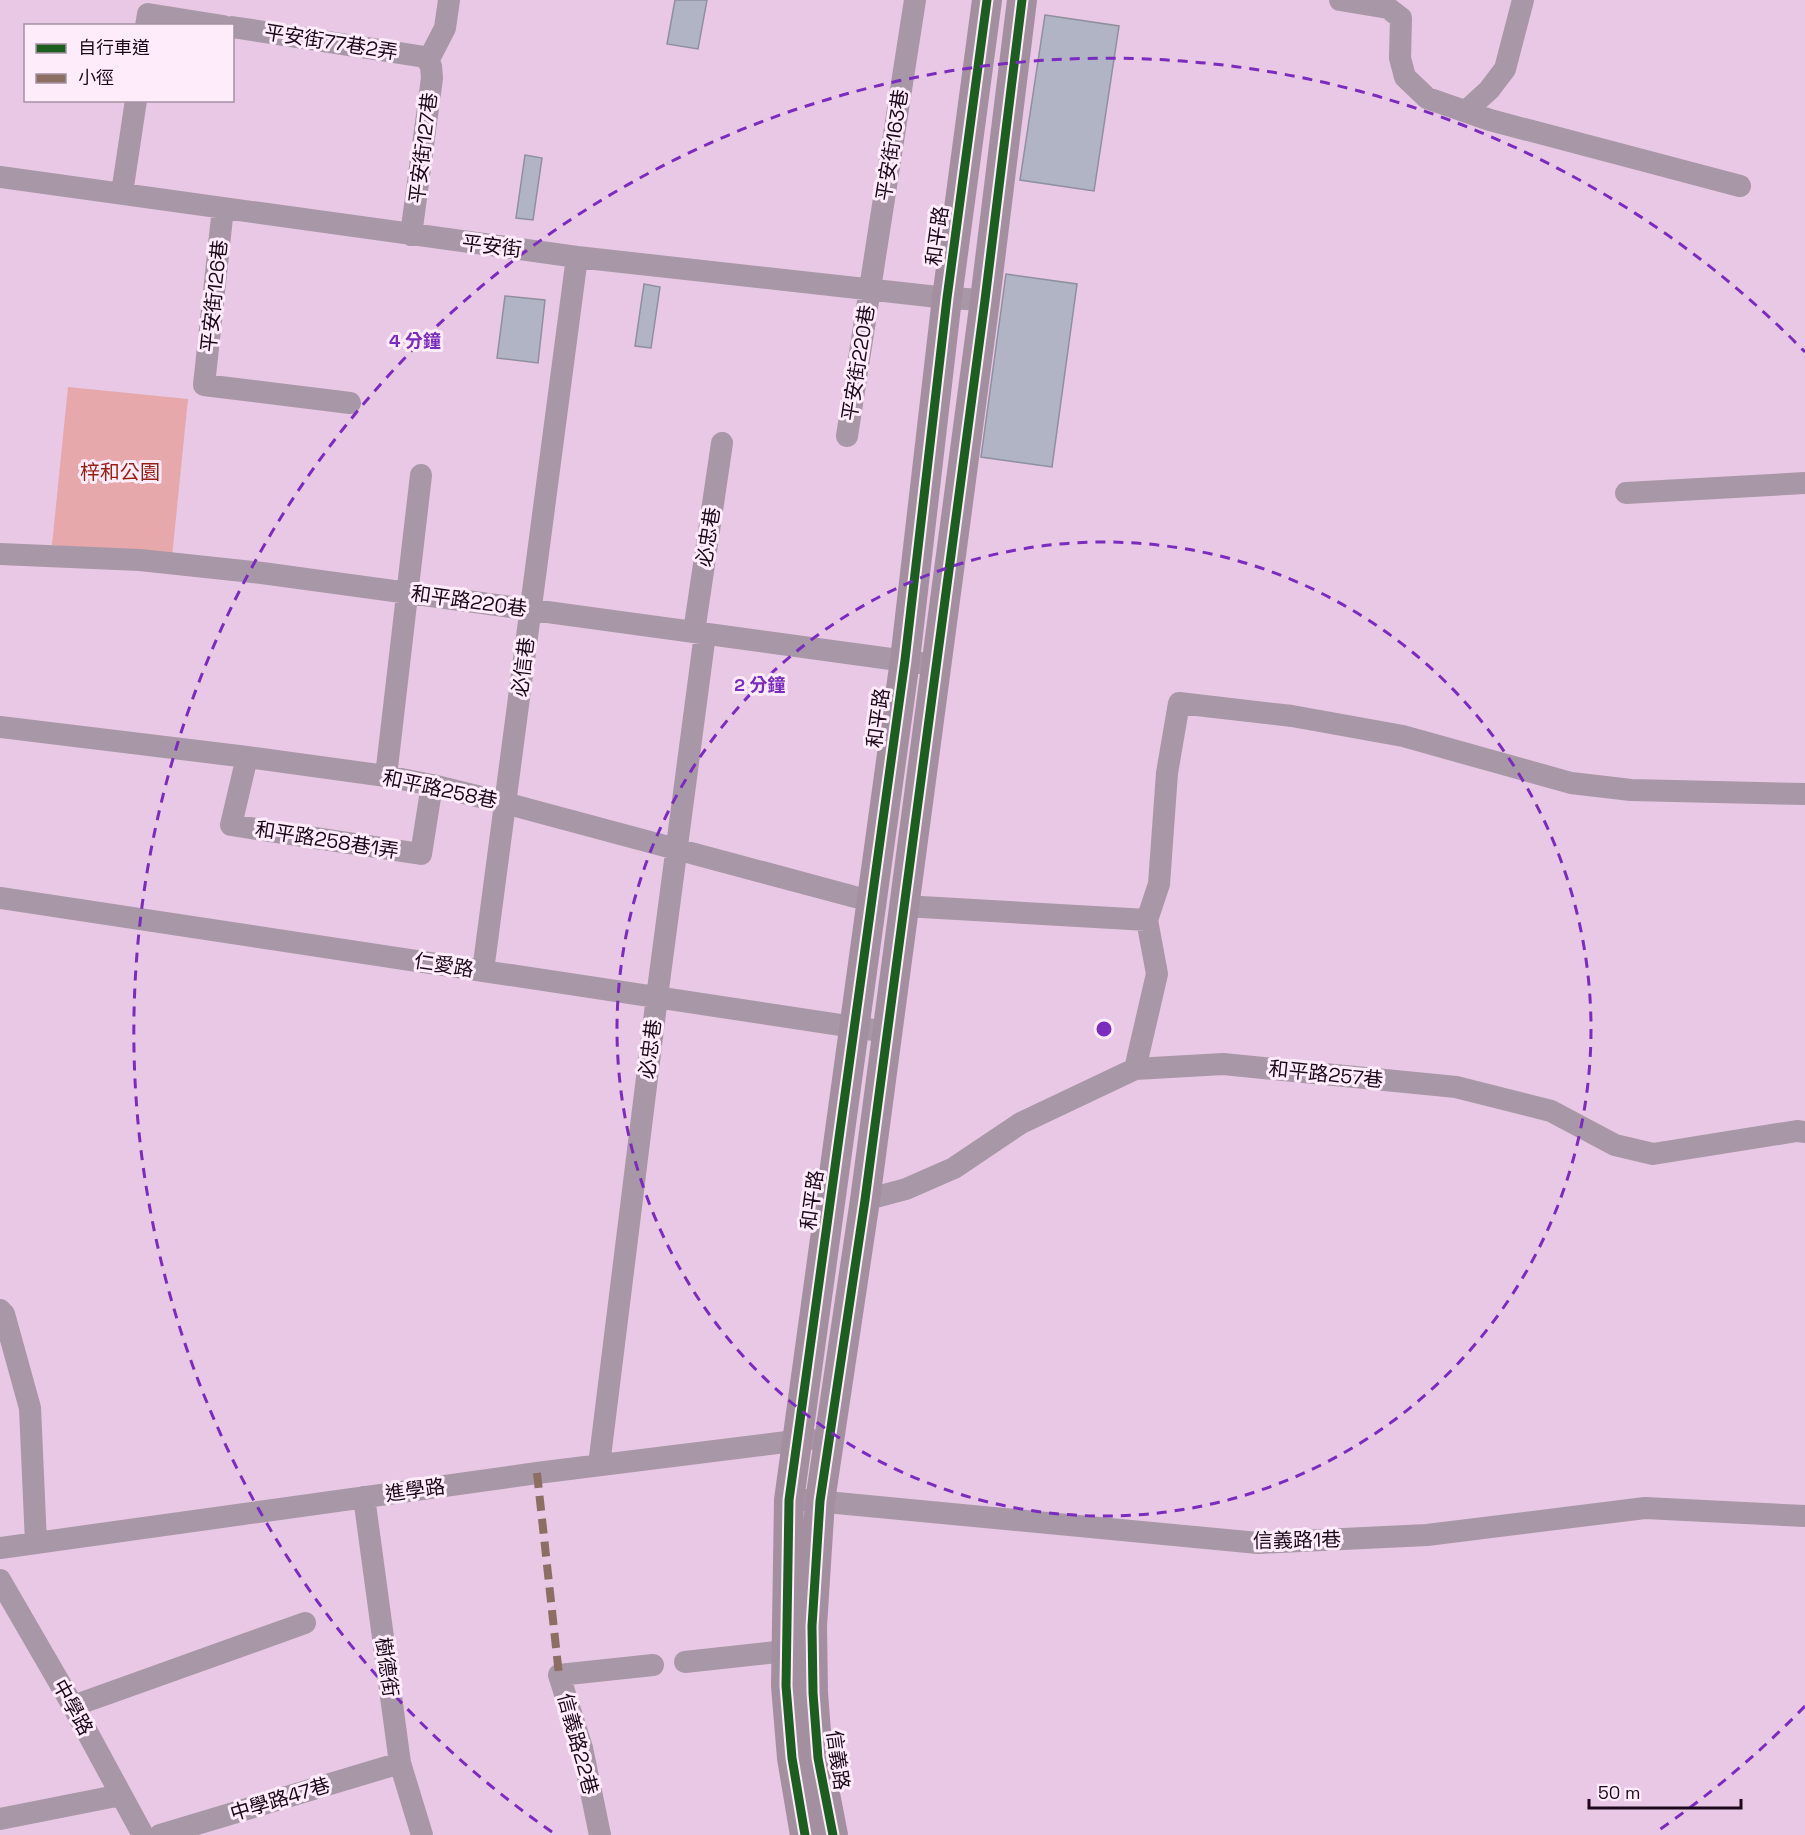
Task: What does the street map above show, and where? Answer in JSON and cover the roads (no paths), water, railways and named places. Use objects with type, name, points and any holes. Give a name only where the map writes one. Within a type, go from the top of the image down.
[{"type":"main road","name":"和平路","points":[[797,1441],[905,660],[947,298],[987,0]]},
{"type":"main road","points":[[830,1438],[865,1200],[985,300],[1022,0]]},
{"type":"main road","name":"信義路","points":[[830,1438],[820,1501],[812,1626],[813,1693],[818,1758],[833,1835]]},
{"type":"main road","points":[[797,1441],[789,1500],[786,1686],[792,1758],[805,1835]]},
{"type":"street","points":[[428,61],[445,28],[449,0]]},
{"type":"street","name":"平安街163巷","points":[[870,289],[915,0]]},
{"type":"street","points":[[1340,0],[1388,8],[1401,18],[1400,58],[1405,77],[1427,98],[1490,120],[1740,186]]},
{"type":"street","points":[[1466,111],[1489,90],[1505,69],[1523,0]]},
{"type":"street","points":[[147,20],[198,24]]},
{"type":"street","name":"平安街77巷2弄","points":[[234,27],[425,57],[428,61]]},
{"type":"street","name":"平安街127巷","points":[[411,235],[432,78],[428,61]]},
{"type":"street","points":[[122,193],[136,102]]},
{"type":"street","name":"平安街","points":[[0,177],[577,257],[947,298],[985,300]]},
{"type":"street","name":"平安街126巷","points":[[223,207],[204,385],[350,403]]},
{"type":"street","name":"必信巷","points":[[483,971],[577,257]]},
{"type":"street","name":"平安街220巷","points":[[847,436],[870,289]]},
{"type":"street","name":"必忠巷","points":[[599,1465],[677,848],[699,633],[722,442]]},
{"type":"street","points":[[386,776],[406,593],[422,475]]},
{"type":"street","points":[[1626,493],[1805,483]]},
{"type":"street","name":"和平路220巷","points":[[0,554],[140,560],[262,573],[936,666]]},
{"type":"street","points":[[1135,1069],[1157,974],[1147,920],[1159,884],[1167,773],[1179,703],[1292,716],[1403,736],[1571,783],[1630,790],[1805,794]]},
{"type":"street","name":"和平路258巷","points":[[0,728],[386,776],[432,785],[677,848],[870,901]]},
{"type":"street","name":"和平路258巷1弄","points":[[247,758],[231,825],[410,853],[422,854],[432,785]]},
{"type":"street","name":"仁愛路","points":[[0,898],[887,1032]]},
{"type":"street","points":[[904,906],[1147,920]]},
{"type":"street","name":"和平路257巷","points":[[865,1200],[906,1189],[954,1168],[1021,1123],[1135,1069],[1223,1064],[1456,1087],[1551,1111],[1615,1145],[1653,1154],[1728,1141],[1805,1132]]},
{"type":"street","points":[[0,1310],[4,1314],[30,1408],[36,1543]]},
{"type":"street","name":"進學路","points":[[0,1548],[599,1465],[830,1438]]},
{"type":"street","name":"樹德街","points":[[364,1497],[400,1763],[422,1835]]},
{"type":"street","name":"信義路1巷","points":[[789,1500],[820,1501],[1258,1543],[1427,1535],[1645,1508],[1805,1516]]},
{"type":"street","name":"中學路","points":[[0,1580],[73,1706],[142,1835]]},
{"type":"street","points":[[73,1706],[304,1623]]},
{"type":"street","points":[[685,1662],[786,1651]]},
{"type":"street","name":"信義路22巷","points":[[600,1835],[582,1748],[559,1675],[653,1665]]},
{"type":"street","name":"中學路47巷","points":[[160,1835],[400,1763]]},
{"type":"street","points":[[0,1819],[121,1795]]},
{"type":"park label","name":"梓和公園","points":[[120,472]]}]
